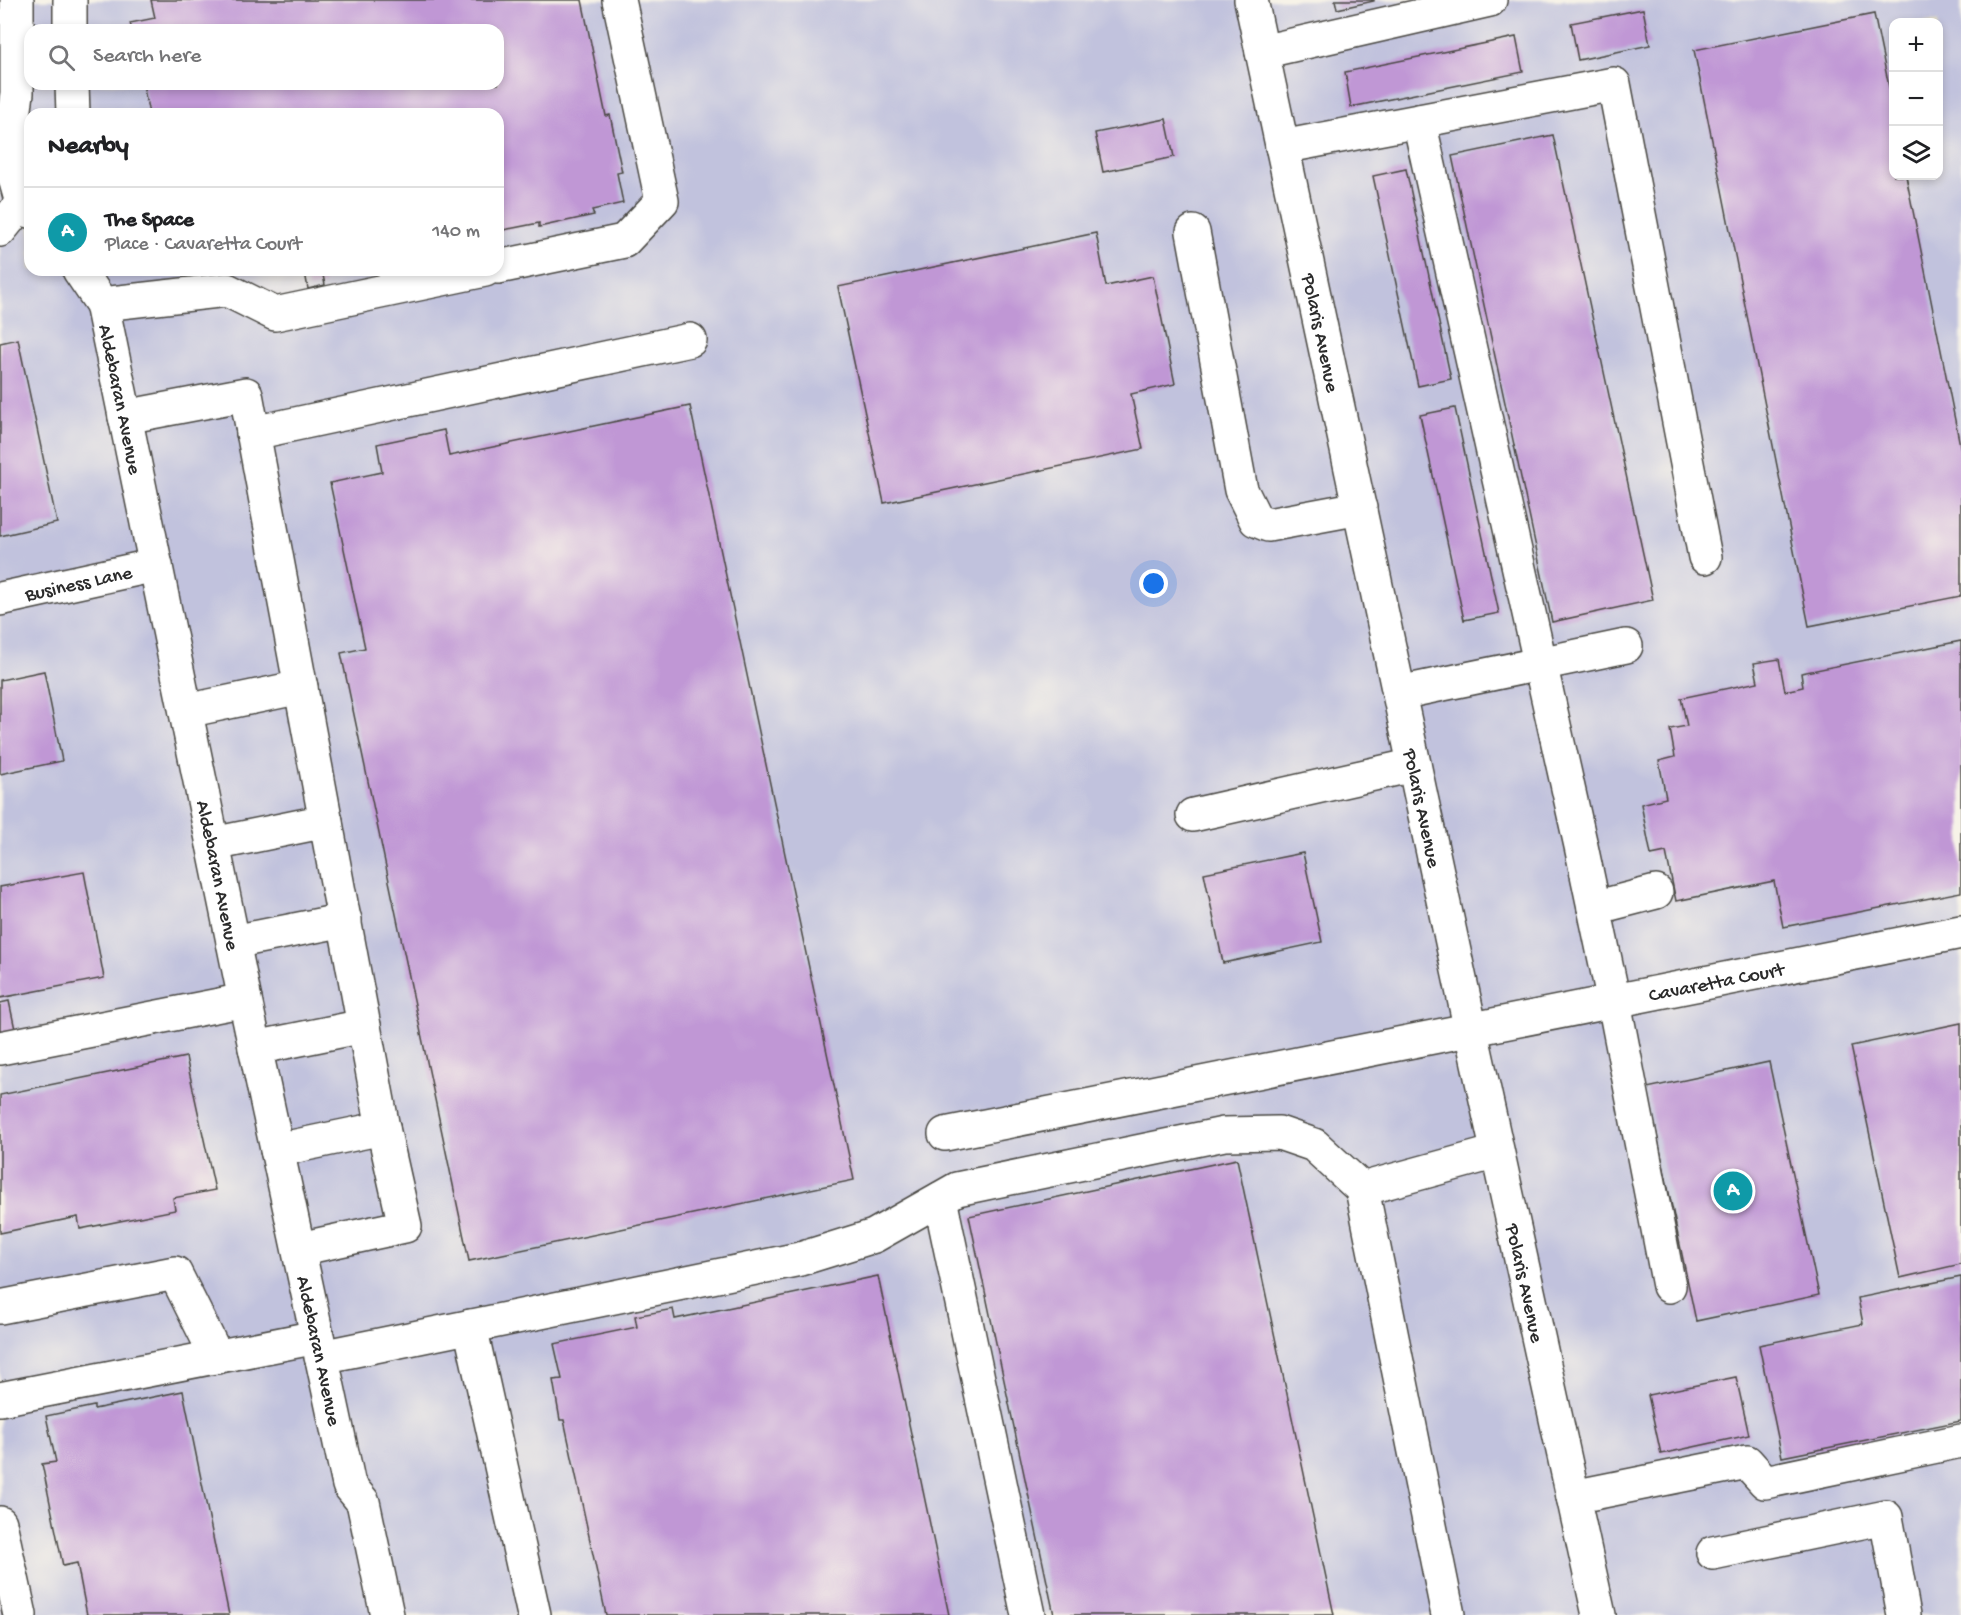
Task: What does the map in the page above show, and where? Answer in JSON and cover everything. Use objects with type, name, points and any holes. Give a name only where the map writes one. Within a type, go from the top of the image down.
[{"type":"street","points":[[17,0],[8,41],[17,93],[9,157],[24,196]]},
{"type":"street","points":[[70,0],[70,24]]},
{"type":"street","points":[[504,266],[624,241],[662,201],[619,0]]},
{"type":"street","name":"Polaris Avenue","points":[[1251,0],[1497,1152],[1599,1615]]},
{"type":"street","points":[[1262,52],[1490,0]]},
{"type":"street","points":[[1282,147],[1614,84],[1705,557]]},
{"type":"street","points":[[72,90],[73,108]]},
{"type":"street","points":[[1419,121],[1594,908],[1669,1286]]},
{"type":"street","points":[[0,230],[24,207]]},
{"type":"street","points":[[1193,232],[1241,489],[1256,520],[1268,525],[1359,508]]},
{"type":"street","name":"Aldebaran Avenue","points":[[83,276],[102,304],[319,1347],[349,1485],[363,1502],[387,1615]]},
{"type":"street","points":[[102,304],[227,290],[275,314],[456,276]]},
{"type":"street","points":[[253,433],[690,340]]},
{"type":"street","points":[[125,417],[246,394],[383,1128],[405,1226],[298,1249]]},
{"type":"street","name":"Business Lane","points":[[0,599],[156,565]]},
{"type":"street","points":[[1399,693],[1626,646]]},
{"type":"street","points":[[186,711],[301,687]]},
{"type":"street","points":[[1193,815],[1414,765]]},
{"type":"street","points":[[213,844],[326,821]]},
{"type":"street","points":[[1594,908],[1656,892]]},
{"type":"street","points":[[233,942],[345,920]]},
{"type":"street","name":"Cavaretta Court","points":[[945,1134],[1961,932]]},
{"type":"street","points":[[0,1048],[245,1000]]},
{"type":"street","points":[[255,1048],[364,1026]]},
{"type":"street","points":[[277,1149],[383,1128]]},
{"type":"street","points":[[0,1399],[217,1357],[319,1347],[470,1326],[800,1259],[874,1236],[957,1189],[1224,1134],[1279,1133],[1314,1145],[1362,1188],[1448,1615]]},
{"type":"street","points":[[1362,1188],[1497,1152]]},
{"type":"street","points":[[940,1199],[1028,1615]]},
{"type":"street","points":[[0,1307],[175,1273],[217,1357]]},
{"type":"street","points":[[470,1326],[534,1615]]},
{"type":"street","points":[[1573,1497],[1747,1462],[1765,1482],[1961,1441]]},
{"type":"street","points":[[1713,1553],[1886,1517],[1904,1615]]},
{"type":"street","points":[[0,1523],[20,1615]]},
{"type":"shaded area","points":[[0,0],[1961,0],[1961,1615],[0,1615]]},
{"type":"building","points":[[151,0],[582,0],[606,116],[610,115],[622,172],[617,173],[623,203],[592,210],[594,215],[539,227],[539,223],[504,230],[504,108],[148,108],[144,90],[504,90],[504,24],[130,23],[155,18]]},
{"type":"building","points":[[1335,0],[1374,0],[1374,1],[1337,9]]},
{"type":"building","points":[[1643,9],[1650,45],[1578,60],[1571,23]]},
{"type":"building","points":[[1874,14],[1889,87],[1889,180],[1907,180],[1961,450],[1961,596],[1809,626],[1694,50]]},
{"type":"building","points":[[1516,37],[1523,72],[1351,107],[1345,72]]},
{"type":"building","points":[[1166,119],[1174,157],[1103,172],[1095,133]]},
{"type":"building","points":[[1553,135],[1653,600],[1552,622],[1452,156]]},
{"type":"building","points":[[1406,169],[1451,379],[1418,386],[1373,176]]},
{"type":"building","points":[[1096,233],[1106,286],[1153,276],[1175,384],[1131,394],[1143,449],[884,503],[838,287]]},
{"type":"building","points":[[306,276],[323,276],[325,285],[308,289]]},
{"type":"building","points":[[18,339],[57,523],[0,536],[0,343]]},
{"type":"building","points":[[690,406],[854,1180],[469,1261],[341,653],[365,648],[330,483],[382,472],[377,444],[444,430],[449,456]]},
{"type":"building","points":[[1455,408],[1499,613],[1464,620],[1420,415]]},
{"type":"building","points":[[1961,641],[1961,892],[1783,927],[1774,881],[1676,901],[1666,852],[1651,855],[1641,804],[1666,798],[1659,761],[1675,757],[1670,729],[1687,726],[1681,698],[1758,682],[1754,663],[1779,659],[1785,691],[1803,687],[1801,673]]},
{"type":"building","points":[[44,671],[62,761],[0,774],[0,680]]},
{"type":"building","points":[[1303,853],[1322,942],[1223,963],[1204,873]]},
{"type":"building","points":[[84,872],[104,978],[0,998],[0,887]]},
{"type":"building","points":[[9,1001],[16,1034],[0,1038],[0,1003]]},
{"type":"building","points":[[1961,1023],[1961,1264],[1900,1278],[1851,1046]]},
{"type":"building","points":[[186,1057],[215,1190],[173,1198],[175,1210],[80,1229],[78,1217],[0,1233],[0,1095]]},
{"type":"building","points":[[1769,1062],[1819,1295],[1696,1321],[1647,1088]]},
{"type":"building","points":[[1237,1159],[1334,1615],[1054,1615],[969,1216]]},
{"type":"building","points":[[878,1276],[949,1615],[606,1615],[564,1420],[560,1420],[553,1380],[562,1379],[554,1344],[637,1327],[635,1316],[673,1309],[675,1319]]},
{"type":"building","points":[[1961,1277],[1961,1421],[1782,1457],[1759,1345],[1863,1324],[1858,1298]]},
{"type":"building","points":[[1736,1377],[1749,1435],[1661,1454],[1648,1395]]},
{"type":"building","points":[[183,1391],[229,1615],[87,1615],[77,1563],[63,1566],[42,1464],[56,1462],[46,1416]]},
{"type":"place","name":"The Space","points":[[1733,1191]]}]
